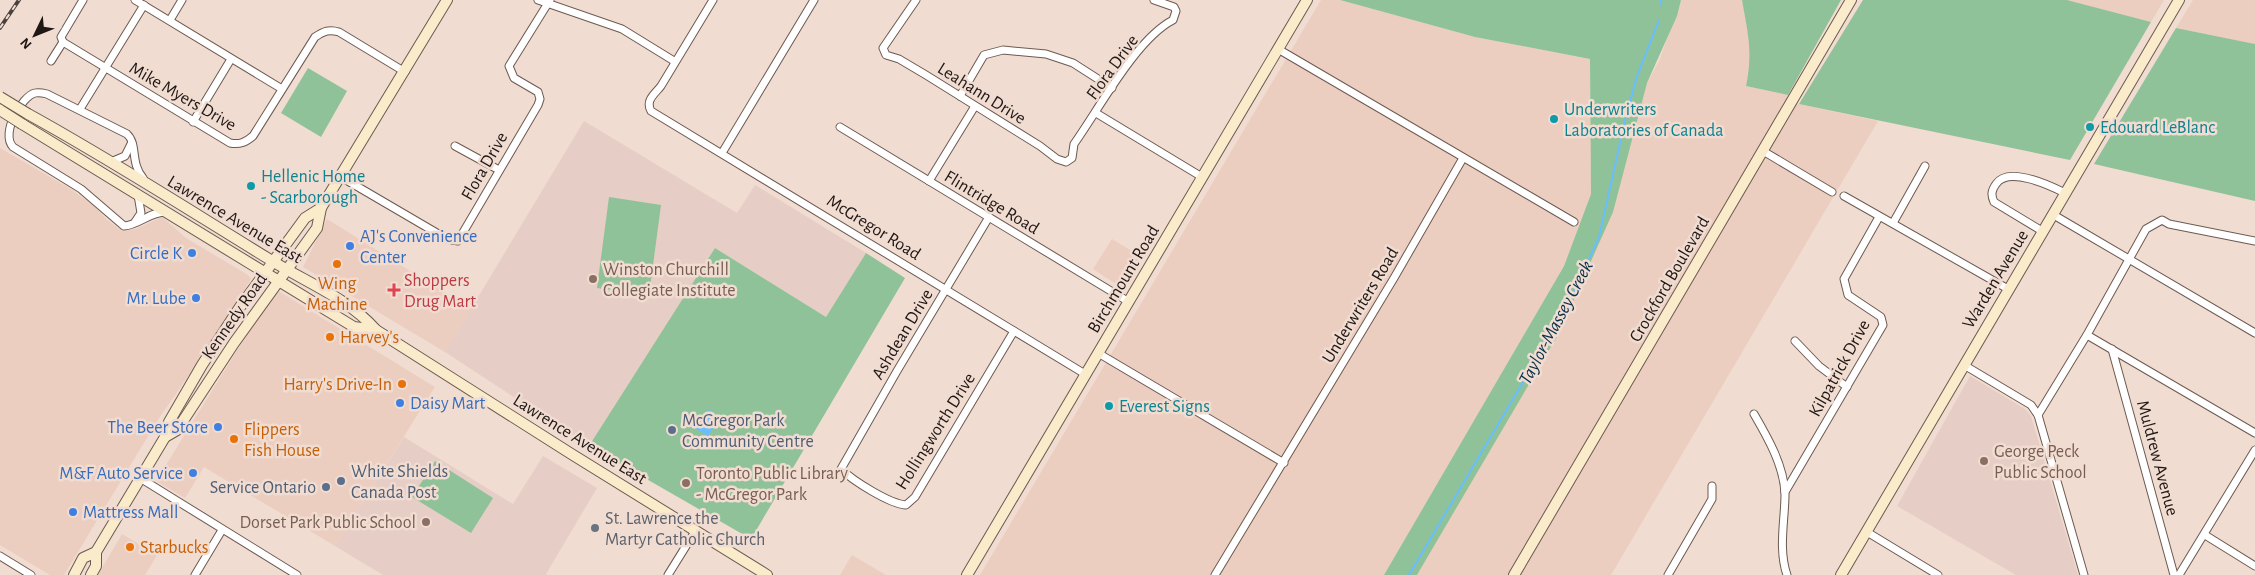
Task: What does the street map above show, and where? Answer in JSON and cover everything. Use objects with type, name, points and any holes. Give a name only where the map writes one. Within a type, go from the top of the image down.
[{"type":"main road","name":"Kennedy Road","points":[[166,437],[177,430],[204,386],[317,228],[321,208],[447,0]]},
{"type":"main road","name":"Birchmount Road","points":[[966,575],[1307,0]]},
{"type":"main road","name":"Crockford Boulevard","points":[[1514,575],[1851,0]]},
{"type":"main road","name":"Warden Avenue","points":[[1840,575],[2179,0]]},
{"type":"main road","name":"Lawrence Avenue East","points":[[0,97],[83,144],[110,163],[151,186],[272,262],[363,315],[376,330],[767,575]]},
{"type":"main road","name":"Lawrence Avenue East","points":[[0,110],[354,326],[376,330]]},
{"type":"main road","name":"Kennedy Road","points":[[91,575],[96,566],[96,552],[166,437],[169,422],[202,366],[272,262],[305,218],[321,208]]},
{"type":"main road","points":[[300,278],[298,267],[302,248]]},
{"type":"main road","name":"Kennedy Road","points":[[74,575],[83,558],[96,552]]},
{"type":"street","points":[[51,61],[62,42],[61,37],[83,0]]},
{"type":"street","points":[[135,0],[282,89]]},
{"type":"street","points":[[170,20],[182,0]]},
{"type":"street","points":[[538,0],[622,29],[674,61],[713,0]]},
{"type":"street","points":[[722,153],[814,0]]},
{"type":"street","name":"Leahann Drive","points":[[916,0],[883,48],[883,52],[960,96],[1040,146],[1057,159],[1066,162],[1072,158],[1074,144],[1096,113]]},
{"type":"street","name":"Flora Drive","points":[[1154,0],[1174,8],[1176,11],[1173,20],[1164,25],[1141,49],[1096,113],[1202,177]]},
{"type":"street","name":"Flora Drive","points":[[341,177],[454,242],[459,240],[540,99],[534,88],[514,78],[509,66],[548,2]]},
{"type":"street","points":[[62,42],[106,68],[144,6]]},
{"type":"street","name":"Mike Myers Drive","points":[[80,109],[106,68],[230,143],[243,143],[253,136],[315,37],[331,30],[339,32],[405,72]]},
{"type":"street","points":[[1278,49],[1574,222]]},
{"type":"street","points":[[960,96],[984,55],[1004,50],[1031,51],[1073,63],[1112,88]]},
{"type":"street","points":[[193,122],[231,59]]},
{"type":"street","name":"McGregor Road","points":[[674,61],[661,86],[650,98],[648,106],[654,113],[1085,374]]},
{"type":"street","points":[[110,163],[121,160],[126,156],[132,141],[127,134],[47,94],[34,93],[27,98],[9,124],[8,141],[13,147],[81,189],[117,222],[124,226],[131,226]]},
{"type":"street","points":[[929,181],[975,106]]},
{"type":"street","name":"Flintridge Road","points":[[840,127],[1129,302]]},
{"type":"street","name":"Lawrence Avenue East","points":[[132,141],[136,168],[151,186]]},
{"type":"street","points":[[456,146],[499,170]]},
{"type":"street","points":[[1763,151],[1832,192]]},
{"type":"street","name":"Underwriters Road","points":[[1215,575],[1253,510],[1284,463],[1463,158]]},
{"type":"street","points":[[1893,223],[1926,166]]},
{"type":"street","points":[[2042,231],[1994,202],[1992,191],[1996,184],[2000,178],[2011,176],[2045,183],[2065,193]]},
{"type":"street","name":"Lawrence Avenue East","points":[[131,226],[141,213],[138,194]]},
{"type":"street","points":[[1844,196],[2008,289]]},
{"type":"street","name":"Lawrence Avenue East","points":[[131,226],[153,213],[169,212]]},
{"type":"street","points":[[2052,214],[2255,333]]},
{"type":"street","name":"Ashdean Drive","points":[[841,466],[989,217]]},
{"type":"street","name":"Kilpatrick Drive","points":[[1785,492],[1883,325],[1881,318],[1848,295],[1844,279],[1880,217]]},
{"type":"street","points":[[2038,415],[2087,335],[2146,229],[2162,220],[2169,224],[2255,241]]},
{"type":"street","name":"Hollingworth Drive","points":[[841,466],[845,473],[859,482],[897,504],[906,505],[915,497],[1014,331]]},
{"type":"street","points":[[2087,335],[2255,433]]},
{"type":"street","points":[[1795,341],[1819,366],[1847,387]]},
{"type":"street","name":"Muldrew Avenue","points":[[2112,349],[2174,575]]},
{"type":"street","points":[[1098,353],[1284,463]]},
{"type":"street","points":[[1964,365],[2031,405],[2038,415],[2084,575]]},
{"type":"street","points":[[1754,414],[1772,445],[1785,492],[1783,555],[1787,575]]},
{"type":"street","points":[[2180,575],[2255,450]]},
{"type":"street","points":[[140,478],[297,575]]},
{"type":"street","points":[[1668,575],[1712,499],[1712,486]]},
{"type":"street","points":[[195,575],[222,530]]},
{"type":"street","points":[[668,575],[696,530]]},
{"type":"street","points":[[1866,532],[1938,575]]},
{"type":"street","points":[[2204,535],[2255,566]]},
{"type":"street","points":[[0,556],[31,575]]},
{"type":"shaded area","points":[[1321,0],[1340,0],[1475,37],[1590,59],[1591,194],[1564,266],[1384,575],[980,575]]},
{"type":"shaded area","points":[[1681,0],[1742,0],[1751,48],[1746,86],[1788,95],[1787,99],[1799,104],[1878,121],[1611,575],[1417,575],[1558,335],[1647,83],[1659,61]]},
{"type":"shaded area","points":[[2067,0],[2164,0],[2151,22]]},
{"type":"shaded area","points":[[2193,0],[2255,0],[2255,44],[2176,28]]},
{"type":"shaded area","name":"Winston Churchill Collegiate Institute","points":[[584,121],[737,213],[755,185],[866,253],[826,317],[715,248],[589,446],[445,352]]},
{"type":"shaded area","points":[[0,148],[69,188],[93,205],[106,219],[122,231],[136,229],[162,217],[186,238],[248,275],[251,279],[223,326],[159,418],[64,575],[50,575],[0,545]]},
{"type":"shaded area","points":[[327,219],[471,309],[445,352],[303,267]]},
{"type":"shaded area","points":[[1112,239],[1140,256],[1122,288],[1093,269]]},
{"type":"shaded area","points":[[275,289],[435,387],[335,546],[204,467],[185,498],[156,481]]},
{"type":"shaded area","name":"George Peck Public School","points":[[1970,376],[2025,409],[2031,416],[2078,575],[2016,575],[1897,506]]},
{"type":"shaded area","name":"Dorset Park Public School","points":[[404,437],[513,504],[543,456],[597,488],[547,575],[383,575],[335,546]]},
{"type":"shaded area","points":[[122,534],[157,555],[145,575],[98,575]]},
{"type":"shaded area","points":[[852,555],[886,575],[840,575]]},
{"type":"green space","points":[[1340,0],[1681,0],[1677,16],[1647,83],[1613,212],[1558,335],[1417,575],[1384,575],[1564,266],[1591,194],[1590,59],[1475,37]]},
{"type":"green space","points":[[1742,0],[1841,0],[1788,95],[1746,86],[1749,52],[1748,33]]},
{"type":"green space","points":[[1863,0],[2067,0],[2151,22],[2070,160],[1799,104]]},
{"type":"green space","points":[[2176,28],[2255,44],[2255,201],[2094,164]]},
{"type":"green space","points":[[308,68],[347,91],[321,137],[281,113]]},
{"type":"green space","points":[[609,197],[661,205],[649,295],[597,288]]},
{"type":"green space","points":[[715,248],[826,317],[866,253],[905,278],[751,539],[589,446]]},
{"type":"green space","points":[[435,461],[493,498],[471,533],[412,497]]},
{"type":"water","points":[[708,409],[720,417],[708,436],[696,429]]},
{"type":"waterway","name":"Taylor-Massey Creek","points":[[1661,0],[1661,5]]},
{"type":"waterway","name":"Taylor-Massey Creek","points":[[1409,575],[1568,306],[1599,237],[1626,116],[1637,76],[1659,20]]},
{"type":"railway","points":[[0,28],[19,0]]},
{"type":"place","name":"Underwriters Laboratories of Canada","points":[[1554,119]]},
{"type":"place","name":"Edouard LeBlanc","points":[[2090,127]]},
{"type":"place","name":"Hellenic Home - Scarborough","points":[[251,186]]},
{"type":"place","name":"AJ's Convenience Center","points":[[350,246]]},
{"type":"place","name":"Circle K","points":[[192,253]]},
{"type":"place","name":"Wing Machine","points":[[337,264]]},
{"type":"place","name":"Winston Churchill Collegiate Institute","points":[[593,279]]},
{"type":"place","name":"Shoppers Drug Mart","points":[[394,290]]},
{"type":"place","name":"Mr. Lube","points":[[196,298]]},
{"type":"place","name":"Harvey's","points":[[330,337]]},
{"type":"place","name":"Harry's Drive-In","points":[[402,384]]},
{"type":"place","name":"Daisy Mart","points":[[400,403]]},
{"type":"place","name":"Everest Signs","points":[[1109,406]]},
{"type":"place","name":"The Beer Store","points":[[218,427]]},
{"type":"place","name":"McGregor Park Community Centre","points":[[672,430]]},
{"type":"place","name":"Flippers Fish House","points":[[234,439]]},
{"type":"place","name":"George Peck Public School","points":[[1984,461]]},
{"type":"place","name":"M&F Auto Service","points":[[193,473]]},
{"type":"place","name":"White Shields Canada Post","points":[[341,481]]},
{"type":"place","name":"Toronto Public Library - McGregor Park","points":[[686,483]]},
{"type":"place","name":"Service Ontario","points":[[326,487]]},
{"type":"place","name":"Mattress Mall","points":[[73,512]]},
{"type":"place","name":"Dorset Park Public School","points":[[426,522]]},
{"type":"place","name":"St. Lawrence the Martyr Catholic Church","points":[[595,528]]},
{"type":"place","name":"Starbucks","points":[[130,547]]}]
